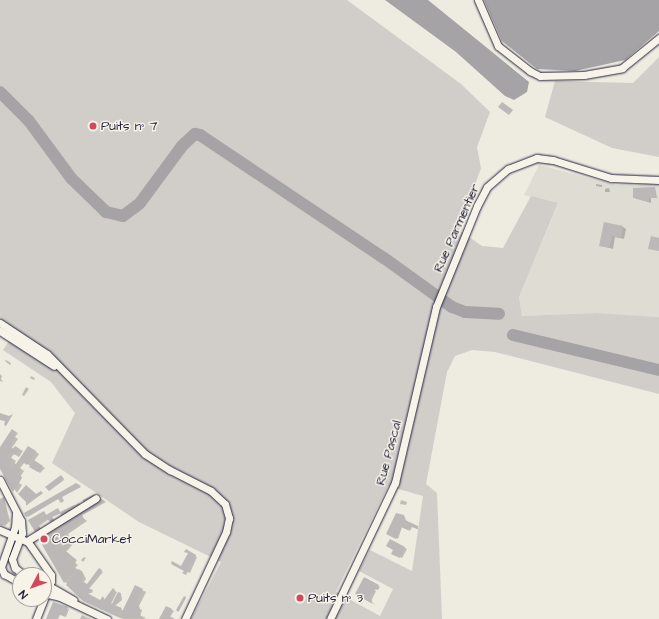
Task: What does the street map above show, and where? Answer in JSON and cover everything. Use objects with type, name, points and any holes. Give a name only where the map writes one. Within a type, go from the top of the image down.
[{"type":"street","points":[[478,0],[498,46],[530,71],[540,76],[584,75],[622,68],[659,38]]},
{"type":"street","name":"Rue Parmentier","points":[[436,307],[484,192],[494,179],[513,166],[528,160],[543,158],[611,178],[659,180]]},
{"type":"street","name":"Rue Pascal","points":[[330,619],[395,483],[436,307]]},
{"type":"street","points":[[0,323],[43,351],[145,454],[215,493],[227,508],[229,518],[226,532],[185,619]]},
{"type":"street","points":[[0,331],[68,376]]},
{"type":"street","points":[[0,480],[22,525],[24,539],[45,567]]},
{"type":"street","points":[[15,567],[12,559],[24,539],[96,498]]},
{"type":"street","points":[[1,572],[1,562],[16,523],[15,508]]},
{"type":"street","points":[[0,530],[24,539]]},
{"type":"street","points":[[1,572],[12,569]]},
{"type":"street","points":[[1,572],[12,578]]},
{"type":"street","points":[[52,588],[65,594],[78,604]]},
{"type":"street","points":[[52,595],[78,604],[107,619]]},
{"type":"street","points":[[36,619],[40,607]]},
{"type":"shaded area","points":[[0,0],[347,0],[461,84],[490,112],[477,147],[481,168],[459,230],[482,246],[503,248],[531,196],[558,203],[519,297],[522,316],[596,313],[659,317],[659,394],[495,352],[472,350],[455,356],[447,372],[426,484],[437,493],[442,619],[191,619],[221,562],[139,522],[52,463],[75,413],[51,382],[3,350],[9,341],[0,335]],"holes":[[[388,486],[423,496],[412,571],[370,550],[359,571],[393,589],[380,616],[336,592]]]},
{"type":"shaded area","points":[[385,0],[428,0],[529,82],[527,92],[514,100],[505,96],[456,52]]},
{"type":"shaded area","points":[[484,0],[659,0],[659,31],[625,60],[575,71],[537,69],[502,41]]},
{"type":"shaded area","points":[[659,57],[659,157],[612,148],[545,117],[555,81],[633,83]]},
{"type":"shaded area","points":[[539,165],[616,185],[659,184],[659,317],[596,313],[522,316],[519,297],[558,204],[524,195]]},
{"type":"building","points":[[502,102],[513,110],[509,115],[498,107]]},
{"type":"building","points":[[655,187],[656,198],[649,198],[649,202],[638,199],[638,195],[637,198],[633,198],[633,188]]},
{"type":"building","points":[[604,222],[623,226],[621,238],[612,236],[609,248],[599,246]]},
{"type":"building","points":[[651,236],[659,238],[659,251],[648,249]]},
{"type":"building","points":[[0,413],[9,416],[13,414],[6,426],[4,425],[5,421],[0,420]]},
{"type":"building","points":[[12,429],[16,432],[9,447],[13,449],[15,446],[20,449],[15,455],[10,452],[8,456],[13,459],[9,465],[12,467],[14,463],[16,464],[28,446],[36,451],[27,465],[21,461],[17,466],[21,469],[17,474],[22,477],[13,492],[0,469],[0,447]]},
{"type":"building","points":[[34,460],[43,466],[38,472],[29,467]]},
{"type":"building","points":[[61,475],[64,479],[49,491],[45,487]]},
{"type":"building","points":[[76,483],[81,486],[26,517],[24,513]]},
{"type":"building","points":[[26,485],[36,494],[41,491],[43,493],[34,499],[33,497],[26,506],[26,502],[18,494]]},
{"type":"building","points":[[4,497],[8,519],[2,526],[0,525],[0,499]]},
{"type":"building","points":[[100,498],[105,501],[82,515],[84,519],[65,532],[69,538],[58,542],[63,544],[55,548],[57,550],[70,540],[72,542],[68,548],[62,552],[67,552],[75,559],[69,567],[74,562],[76,563],[73,567],[76,569],[64,583],[37,536]]},
{"type":"building","points":[[74,505],[76,508],[61,516],[60,512]]},
{"type":"building","points":[[58,508],[60,512],[52,517],[54,520],[50,522],[47,518],[41,522],[38,525],[41,529],[35,532],[28,520],[44,511],[46,515]]},
{"type":"building","points":[[396,513],[404,515],[405,520],[418,526],[418,529],[410,526],[408,530],[401,527],[396,539],[386,534]]},
{"type":"building","points":[[390,539],[405,547],[400,558],[391,554],[393,550],[386,546]]},
{"type":"building","points":[[186,549],[196,555],[186,575],[182,573],[184,571],[171,564],[172,561],[181,566],[188,553],[184,552]]},
{"type":"building","points":[[99,568],[102,570],[87,588],[93,590],[91,593],[87,593],[100,600],[103,596],[104,600],[113,588],[115,590],[109,602],[112,604],[118,592],[121,593],[120,599],[114,605],[122,608],[118,617],[83,601],[66,585],[79,569],[84,577],[79,584],[84,582],[87,584]]},
{"type":"building","points":[[364,577],[379,585],[368,598],[372,600],[371,603],[355,594]]},
{"type":"building","points":[[135,585],[143,589],[136,602],[140,608],[139,615],[146,618],[119,618]]},
{"type":"building","points":[[184,596],[186,597],[178,612],[176,610]]},
{"type":"building","points":[[53,602],[68,607],[64,616],[59,614],[56,619],[46,619]]},
{"type":"building","points":[[166,606],[172,609],[169,616],[175,619],[159,619]]},
{"type":"waterway","points":[[0,92],[29,121],[71,178],[106,212],[123,216],[140,203],[182,146],[195,134],[200,135],[384,258],[452,307],[465,312],[499,314]]},
{"type":"waterway","points":[[513,335],[659,370]]},
{"type":"place","name":"Puits n° 7","points":[[93,126]]},
{"type":"place","name":"CocciMarket","points":[[44,539]]},
{"type":"place","name":"Puits n° 3","points":[[300,598]]}]
